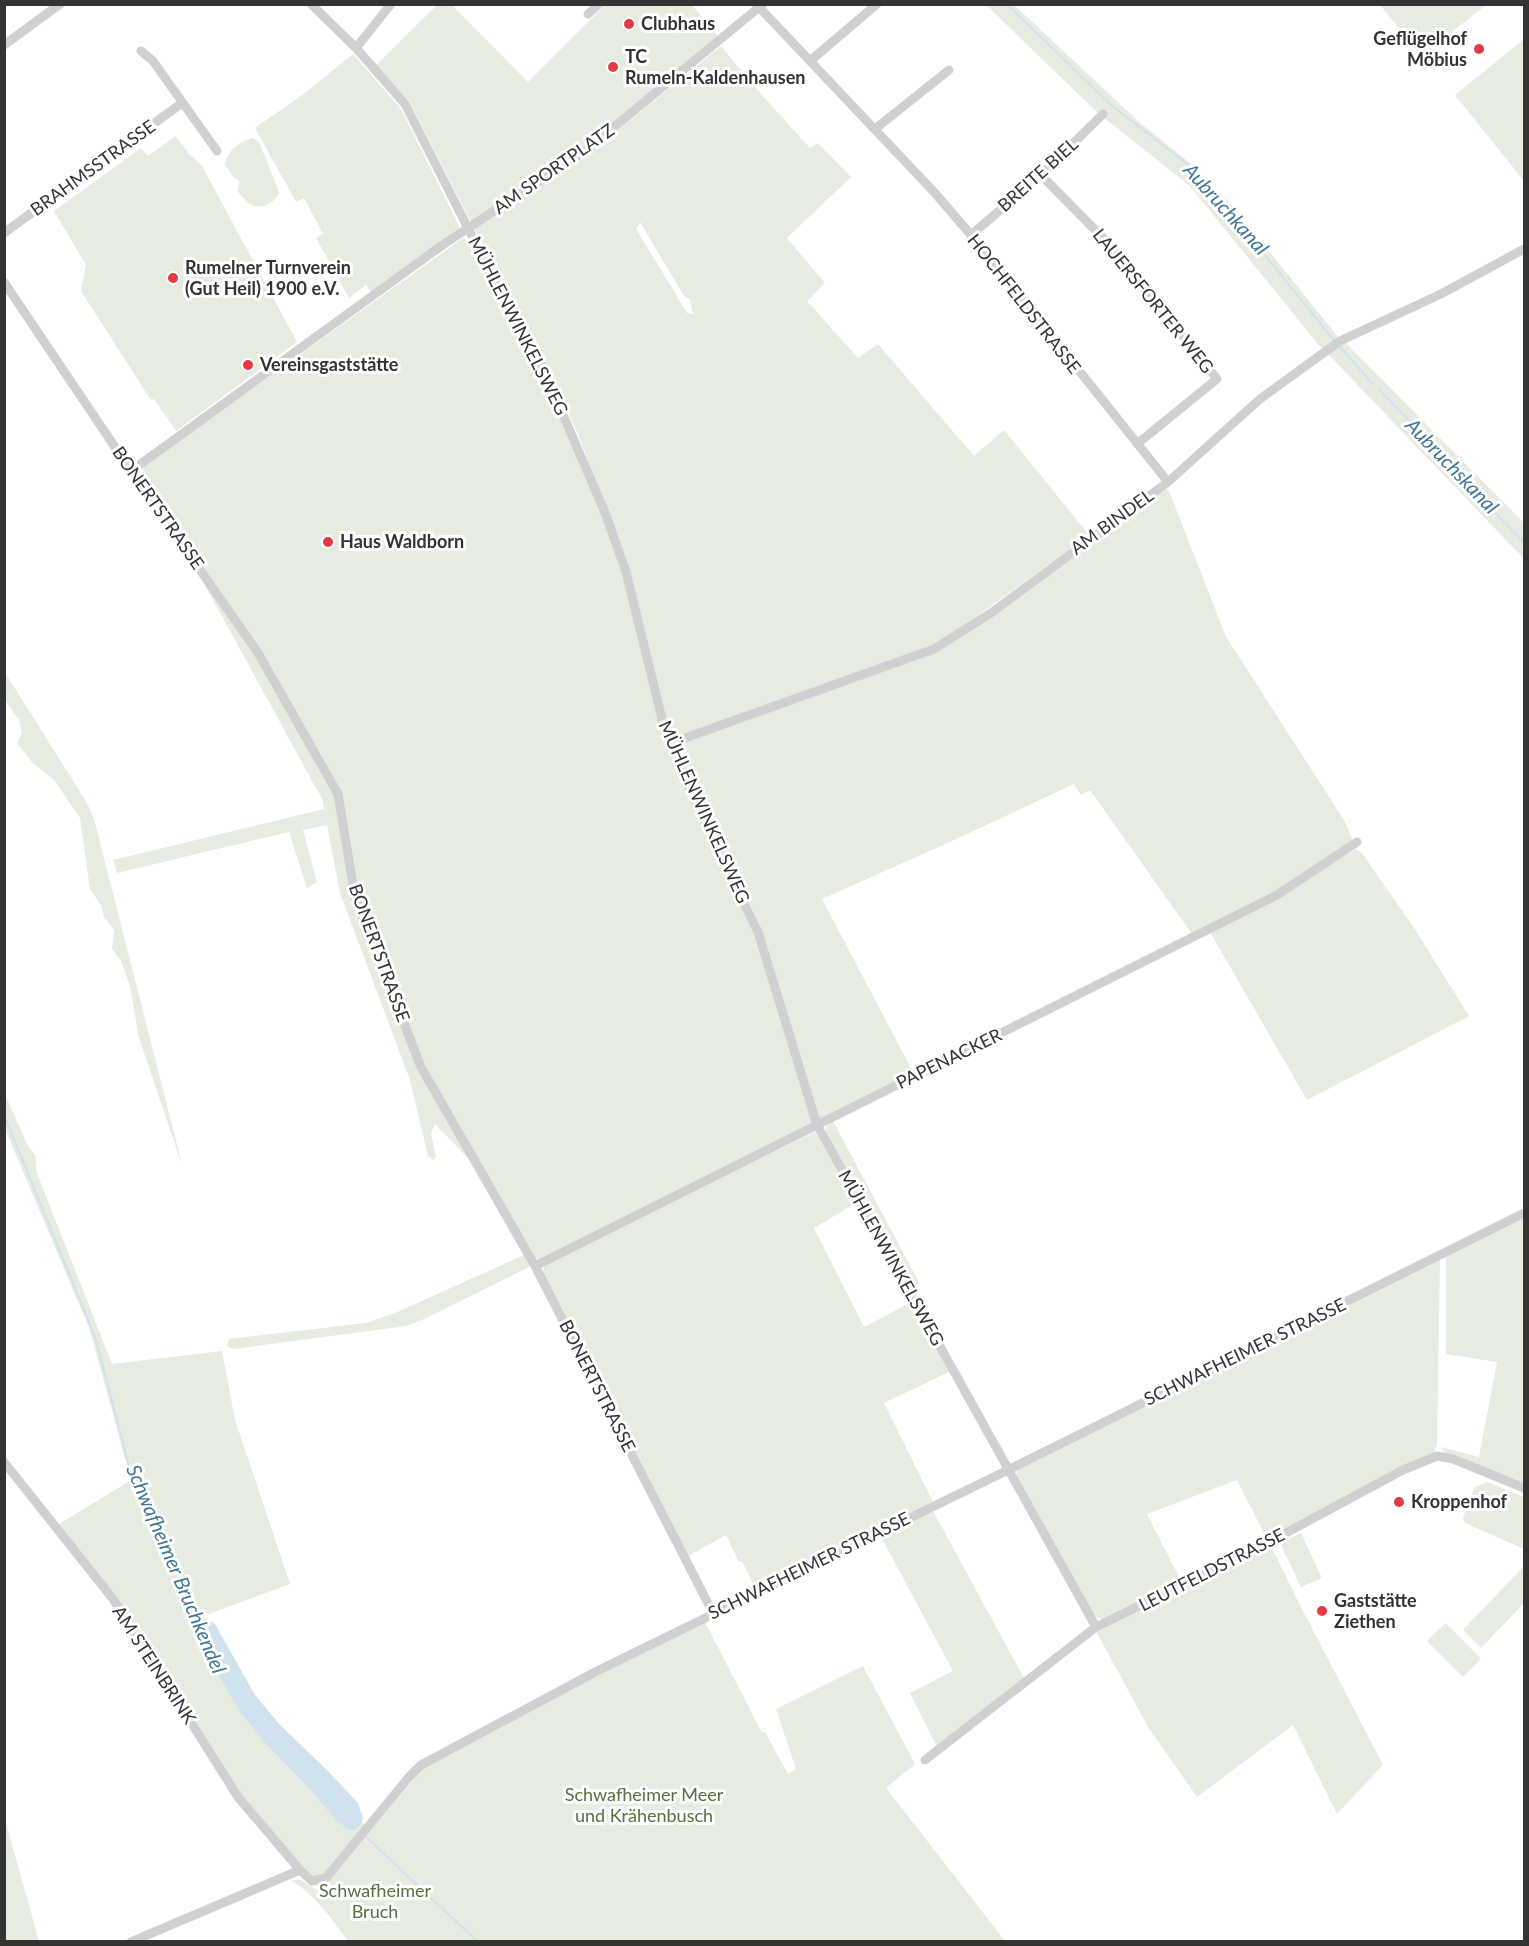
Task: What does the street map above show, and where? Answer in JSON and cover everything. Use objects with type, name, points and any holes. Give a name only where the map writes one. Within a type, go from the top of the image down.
[{"type":"street","points":[[4,45],[60,4]]},
{"type":"street","name":"MÜHLENWINKELSWEG","points":[[311,4],[356,48],[405,104],[508,307],[543,368],[606,516],[626,572],[665,731],[697,806],[758,932],[817,1125],[1096,1627]]},
{"type":"street","points":[[356,48],[391,4]]},
{"type":"street","points":[[810,61],[877,4]]},
{"type":"street","name":"HOCHFELDSTRASSE","points":[[760,6],[971,236],[1168,483]]},
{"type":"street","name":"AM SPORTPLATZ","points":[[131,471],[434,251],[585,150],[760,6]]},
{"type":"street","points":[[141,51],[153,61],[217,151]]},
{"type":"street","points":[[875,129],[949,70]]},
{"type":"street","name":"BRAHMSSTRASSE","points":[[4,233],[182,103]]},
{"type":"street","name":"BREITE BIEL","points":[[971,236],[1041,175],[1103,114]]},
{"type":"street","name":"LAUERSFORTER WEG","points":[[1041,175],[1112,247],[1216,379],[1137,444]]},
{"type":"street","name":"AM BINDEL","points":[[671,743],[934,649],[991,613],[1168,483],[1260,399],[1328,349],[1340,341],[1441,294],[1524,249]]},
{"type":"street","name":"BONERTSTRASSE","points":[[4,282],[131,471],[258,653],[338,794],[355,897],[422,1067],[535,1266],[713,1613]]},
{"type":"street","name":"PAPENACKER","points":[[535,1266],[1277,896],[1357,842]]},
{"type":"street","name":"SCHWAFHEIMER STRASSE","points":[[300,1870],[312,1881],[326,1878],[421,1765],[597,1671],[1010,1469],[1524,1213]]},
{"type":"street","name":"LEUTFELDSTRASSE","points":[[925,1760],[1096,1627],[1271,1541],[1403,1470],[1437,1456],[1454,1459],[1524,1488]]},
{"type":"street","name":"AM STEINBRINK","points":[[4,1462],[112,1599],[238,1797],[300,1870]]},
{"type":"street","points":[[131,1941],[300,1870]]},
{"type":"green space","points":[[437,5],[452,5],[528,82],[605,5],[692,5],[718,36],[573,155],[580,161],[721,46],[810,148],[818,143],[851,177],[787,238],[825,283],[807,301],[858,358],[878,344],[974,456],[1004,430],[1089,535],[932,647],[680,738],[673,736],[670,732],[625,560],[578,434],[546,364],[409,101],[376,65]],"holes":[[[640,222],[684,296],[690,299],[694,314],[687,313],[636,229]]]},
{"type":"green space","points":[[986,5],[1014,5],[1138,121],[1190,163],[1233,206],[1338,337],[1322,349],[1190,186],[1098,113]]},
{"type":"green space","points":[[1380,5],[1486,5],[1424,54],[1417,50]]},
{"type":"green space","points":[[1524,39],[1524,181],[1455,95]]},
{"type":"green space","points":[[353,54],[401,109],[460,228],[371,292],[366,285],[349,298],[316,238],[323,234],[304,198],[296,202],[255,128],[305,93]]},
{"type":"green space","name":"Rumelner Turnverein (Gut Heil) 1900 e.V.","points":[[176,136],[189,154],[202,166],[297,342],[176,431],[154,399],[151,400],[81,291],[86,265],[54,211],[141,148],[148,156]]},
{"type":"green space","points":[[253,138],[259,142],[279,192],[273,201],[264,206],[254,206],[244,199],[238,191],[239,181],[225,165],[234,147]]},
{"type":"green space","points":[[463,238],[471,241],[557,411],[588,481],[612,544],[630,602],[668,748],[937,652],[1166,489],[1169,491],[1226,637],[1344,820],[1352,842],[1280,891],[1192,934],[1090,790],[1081,795],[1074,784],[822,899],[913,1072],[544,1260],[535,1258],[442,1110],[468,1158],[435,1124],[431,1133],[436,1157],[433,1160],[428,1156],[410,1080],[340,893],[327,825],[303,830],[317,882],[307,888],[289,832],[117,873],[113,860],[324,809],[323,801],[165,512],[146,484],[143,478],[144,466]],"holes":[[[711,823],[760,925],[758,931],[707,824]]]},
{"type":"green space","points":[[1345,342],[1524,523],[1524,559],[1328,354]]},
{"type":"green space","points":[[4,671],[87,803],[94,819],[183,1168],[139,1038],[130,986],[121,961],[112,949],[114,930],[104,917],[102,907],[90,889],[80,818],[54,780],[32,762],[17,743],[22,733],[19,720],[5,700]]},
{"type":"green space","points":[[1356,849],[1362,853],[1414,928],[1469,1016],[1307,1100],[1210,932]]},
{"type":"green space","points":[[4,1092],[27,1144],[36,1157],[36,1171],[112,1364],[222,1351],[235,1420],[290,1584],[201,1617],[213,1648],[284,1752],[365,1825],[324,1875],[312,1876],[306,1871],[256,1816],[59,1524],[133,1479],[125,1459],[90,1330],[5,1129]]},
{"type":"green space","points":[[833,1121],[920,1284],[912,1288],[826,1136],[826,1127]]},
{"type":"green space","points":[[815,1132],[856,1203],[814,1228],[864,1327],[912,1302],[951,1371],[884,1403],[933,1502],[755,1587],[726,1535],[688,1556],[543,1274],[544,1262]]},
{"type":"green space","points":[[1524,1217],[1524,1485],[1446,1455],[1441,1447],[1479,1457],[1497,1362],[1446,1354],[1446,1256]]},
{"type":"green space","points":[[524,1255],[530,1263],[529,1267],[406,1326],[234,1349],[227,1346],[229,1339],[366,1323],[395,1313]]},
{"type":"green space","points":[[1440,1258],[1437,1443],[1434,1453],[1267,1539],[1237,1480],[1147,1514],[1182,1583],[1104,1620],[1095,1617],[1017,1475],[1016,1469]]},
{"type":"green space","points":[[1487,1482],[1524,1497],[1524,1549],[1465,1523],[1463,1518],[1475,1487]]},
{"type":"green space","points":[[932,1509],[1025,1680],[937,1747],[910,1693],[953,1671],[880,1535]]},
{"type":"green space","points":[[1301,1533],[1322,1578],[1301,1587],[1280,1543]]},
{"type":"green space","points":[[1271,1546],[1383,1765],[1337,1814],[1293,1725],[1197,1797],[1148,1727],[1096,1631]]},
{"type":"green space","points":[[1524,1566],[1524,1603],[1481,1648],[1463,1630]]},
{"type":"green space","name":"Schwafheimer Meer und Krähenbusch","points":[[705,1622],[762,1733],[765,1732],[788,1774],[796,1769],[776,1709],[863,1666],[915,1764],[886,1788],[1005,1941],[348,1941],[316,1900],[291,1880],[301,1880],[320,1892],[422,1769],[600,1673]]},
{"type":"green space","points":[[1446,1623],[1481,1659],[1463,1677],[1427,1641]]},
{"type":"green space","points":[[5,1820],[39,1941],[5,1941]]},
{"type":"water","points":[[205,1618],[215,1624],[255,1695],[280,1725],[358,1803],[363,1818],[354,1830],[349,1830],[335,1819],[240,1712],[195,1634],[195,1622]]},
{"type":"waterway","name":"Aubruchkanal","points":[[1007,4],[1111,105],[1199,173],[1335,342]]},
{"type":"waterway","name":"Aubruchkanal","points":[[1339,346],[1373,384]]},
{"type":"waterway","name":"Aubruchskanal","points":[[1379,389],[1524,543]]},
{"type":"waterway","name":"Schwafheimer Bruchkendel","points":[[4,1115],[95,1337],[129,1466],[182,1582],[197,1624]]},
{"type":"waterway","name":"Schwafheimer Bruchkendel","points":[[364,1835],[478,1942]]},
{"type":"place","name":"Clubhaus","points":[[629,24]]},
{"type":"place","name":"Geflügelhof Möbius","points":[[1479,49]]},
{"type":"place","name":"TC Rumeln-Kaldenhausen","points":[[613,67]]},
{"type":"place","name":"Rumelner Turnverein (Gut Heil) 1900 e.V.","points":[[173,278]]},
{"type":"place","name":"Vereinsgaststätte","points":[[248,365]]},
{"type":"place","name":"Haus Waldborn","points":[[328,542]]},
{"type":"place","name":"Kroppenhof","points":[[1399,1502]]},
{"type":"place","name":"Gaststätte Ziethen","points":[[1322,1611]]},
{"type":"park label","name":"Schwafheimer Bruch","points":[[375,1901]]}]
